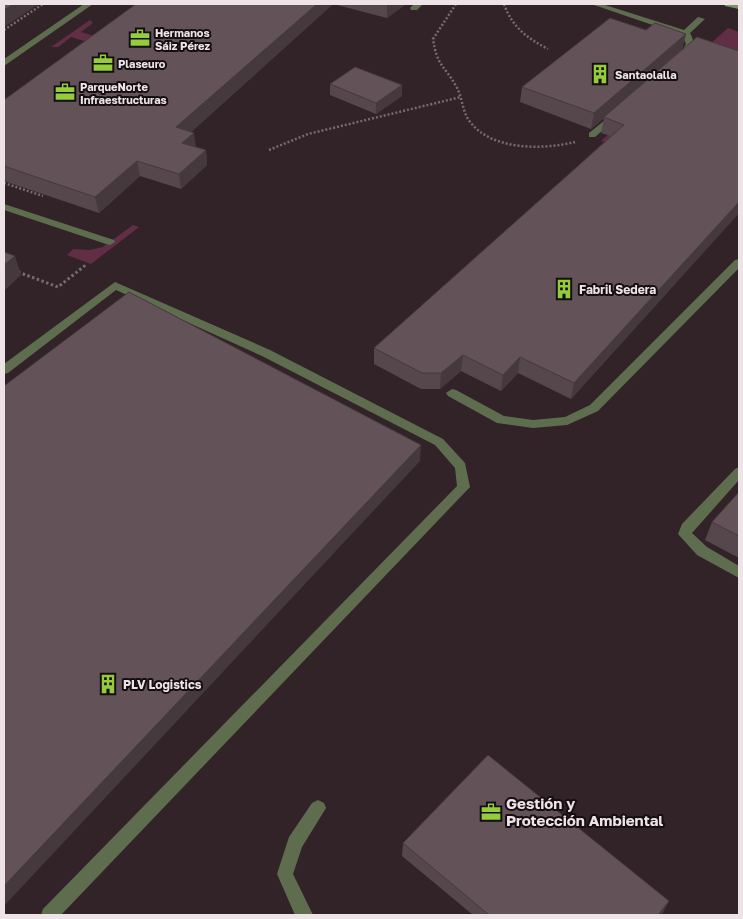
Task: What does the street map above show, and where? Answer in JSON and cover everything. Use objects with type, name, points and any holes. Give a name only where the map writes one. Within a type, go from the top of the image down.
[{"type":"main road","points":[[728,4],[739,7]]},
{"type":"street","points":[[4,63],[89,4]]},
{"type":"street","points":[[595,4],[685,33],[690,38],[688,51],[673,64]]},
{"type":"street","points":[[685,33],[701,19]]},
{"type":"street","points":[[592,135],[621,109]]},
{"type":"street","points":[[4,207],[110,242]]},
{"type":"street","points":[[452,394],[501,420],[533,424],[567,421],[594,408],[739,262]]},
{"type":"street","points":[[4,370],[116,285],[266,353],[439,442],[461,466],[464,486],[48,915]]},
{"type":"street","points":[[739,472],[687,528],[686,534],[702,551],[739,572]]},
{"type":"street","points":[[304,915],[285,874],[295,843],[318,808]]},
{"type":"path","points":[[10,34],[4,31],[43,4]]},
{"type":"path","points":[[456,4],[433,39],[436,58],[456,86],[468,118],[479,132],[496,140],[516,145],[544,146],[572,143],[592,135]]},
{"type":"path","points":[[504,4],[506,12],[522,35],[548,50]]},
{"type":"path","points":[[269,150],[308,134],[461,97]]},
{"type":"path","points":[[13,270],[58,287],[87,264]]},
{"type":"shaded area","points":[[90,20],[93,23],[81,32],[105,39],[97,45],[71,37],[58,47],[51,47]]},
{"type":"shaded area","points":[[728,28],[739,32],[739,67],[615,146],[601,141]]},
{"type":"shaded area","points":[[133,225],[139,227],[91,264],[67,255],[73,249],[89,250],[103,247]]},
{"type":"building","points":[[4,4],[14,4],[4,10]]},
{"type":"building","points":[[136,4],[317,4],[176,127],[194,133],[182,143],[206,150],[179,174],[137,161],[95,197],[4,166],[4,100]]},
{"type":"building","name":"Santaolalla","points":[[610,18],[646,30],[655,23],[686,34],[594,113],[522,87]]},
{"type":"building","name":"Fabril Sedera","points":[[697,37],[739,51],[739,202],[574,383],[520,357],[503,375],[463,355],[441,373],[422,373],[374,348],[624,125],[604,117]]},
{"type":"building","points":[[355,67],[402,85],[376,103],[330,84]]},
{"type":"building","points":[[4,252],[15,256],[4,265]]},
{"type":"building","name":"PLV Logistics","points":[[129,292],[421,445],[4,886],[4,386]]},
{"type":"building","points":[[739,492],[739,536],[712,522]]},
{"type":"building","name":"Gestión y Protección Ambiental","points":[[488,755],[669,901],[658,915],[489,915],[403,843]]},
{"type":"place","name":"Hermanos Sáiz Pérez","points":[[140,38]]},
{"type":"place","name":"Plaseuro","points":[[103,63]]},
{"type":"place","name":"Santaolalla","points":[[600,74]]},
{"type":"place","name":"ParqueNorte Infraestructuras","points":[[65,92]]},
{"type":"place","name":"Fabril Sedera","points":[[564,289]]},
{"type":"place","name":"PLV Logistics","points":[[108,684]]},
{"type":"place","name":"Gestión y Protección Ambiental","points":[[491,812]]}]
